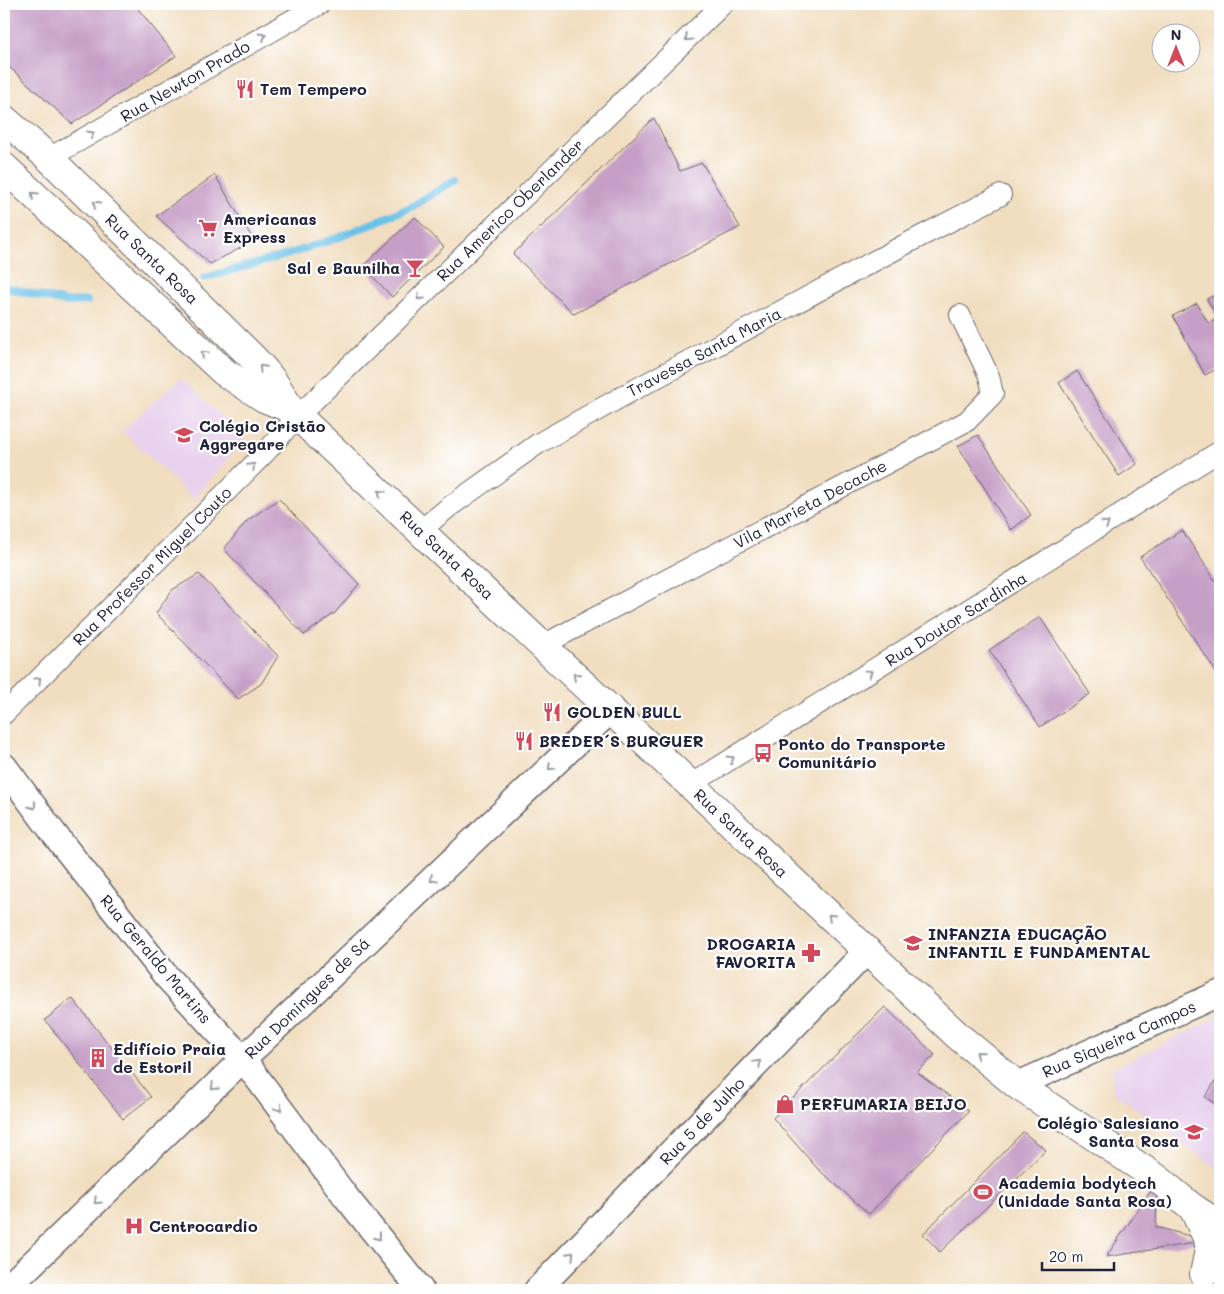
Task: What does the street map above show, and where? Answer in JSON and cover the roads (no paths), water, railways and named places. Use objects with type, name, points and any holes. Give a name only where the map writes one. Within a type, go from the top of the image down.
[{"type":"main road","name":"Rua Santa Rosa","points":[[4,119],[49,158],[250,355],[271,377],[293,412]]},
{"type":"main road","name":"Rua Santa Rosa","points":[[4,167],[224,372],[264,398],[293,412],[612,709],[690,785],[958,1036],[1017,1085],[1158,1179],[1193,1208],[1220,1225]]},
{"type":"main road","points":[[1193,1208],[1209,1242],[1204,1274]]},
{"type":"street","name":"Rua Newton Prado","points":[[49,158],[320,4]]},
{"type":"street","name":"Rua Americo Oberlander","points":[[293,412],[723,4]]},
{"type":"street","name":"Travessa Santa Maria","points":[[421,530],[449,507],[539,444],[632,391],[895,249],[1001,196]]},
{"type":"street","name":"Vila Marieta Decache","points":[[543,645],[967,421],[993,394],[989,376],[960,315]]},
{"type":"street","name":"Rua Professor Miguel Couto","points":[[4,714],[257,461],[293,412]]},
{"type":"street","name":"Rua Doutor Sardinha","points":[[690,785],[1220,451]]},
{"type":"street","name":"Rua Domingues de Sá","points":[[5,1290],[243,1059],[612,709]]},
{"type":"street","name":"Rua Geraldo Martins","points":[[4,766],[55,835],[166,976],[243,1059],[346,1197],[421,1290]]},
{"type":"street","name":"Rua 5 de Julho","points":[[537,1290],[867,951]]},
{"type":"street","name":"Rua Siqueira Campos","points":[[1017,1085],[1220,993]]},
{"type":"waterway","points":[[204,278],[283,256],[340,237],[411,207],[455,180]]},
{"type":"waterway","points":[[4,287],[65,302],[87,301]]},
{"type":"place","name":"Tem Tempero","points":[[245,89]]},
{"type":"place","name":"Americanas Express","points":[[208,228]]},
{"type":"place","name":"Sal e Baunilha","points":[[415,268]]},
{"type":"place","name":"Colégio Cristão Aggregare","points":[[184,435]]},
{"type":"place","name":"GOLDEN BULL","points":[[552,712]]},
{"type":"place","name":"BREDER´S BURGUER","points":[[524,741]]},
{"type":"place","name":"Ponto do Transporte Comunitário","points":[[763,753]]},
{"type":"place","name":"INFANZIA EDUCAÇÃO INFANTIL E FUNDAMENTAL","points":[[913,943]]},
{"type":"place","name":"DROGARIA FAVORITA","points":[[811,953]]},
{"type":"place","name":"Edifício Praia de Estoril","points":[[98,1058]]},
{"type":"place","name":"PERFUMARIA BEIJO","points":[[785,1104]]},
{"type":"place","name":"Colégio Salesiano Santa Rosa","points":[[1194,1132]]},
{"type":"place","name":"Academia bodytech (Unidade Santa Rosa)","points":[[983,1192]]},
{"type":"place","name":"Centrocardio","points":[[134,1226]]}]
